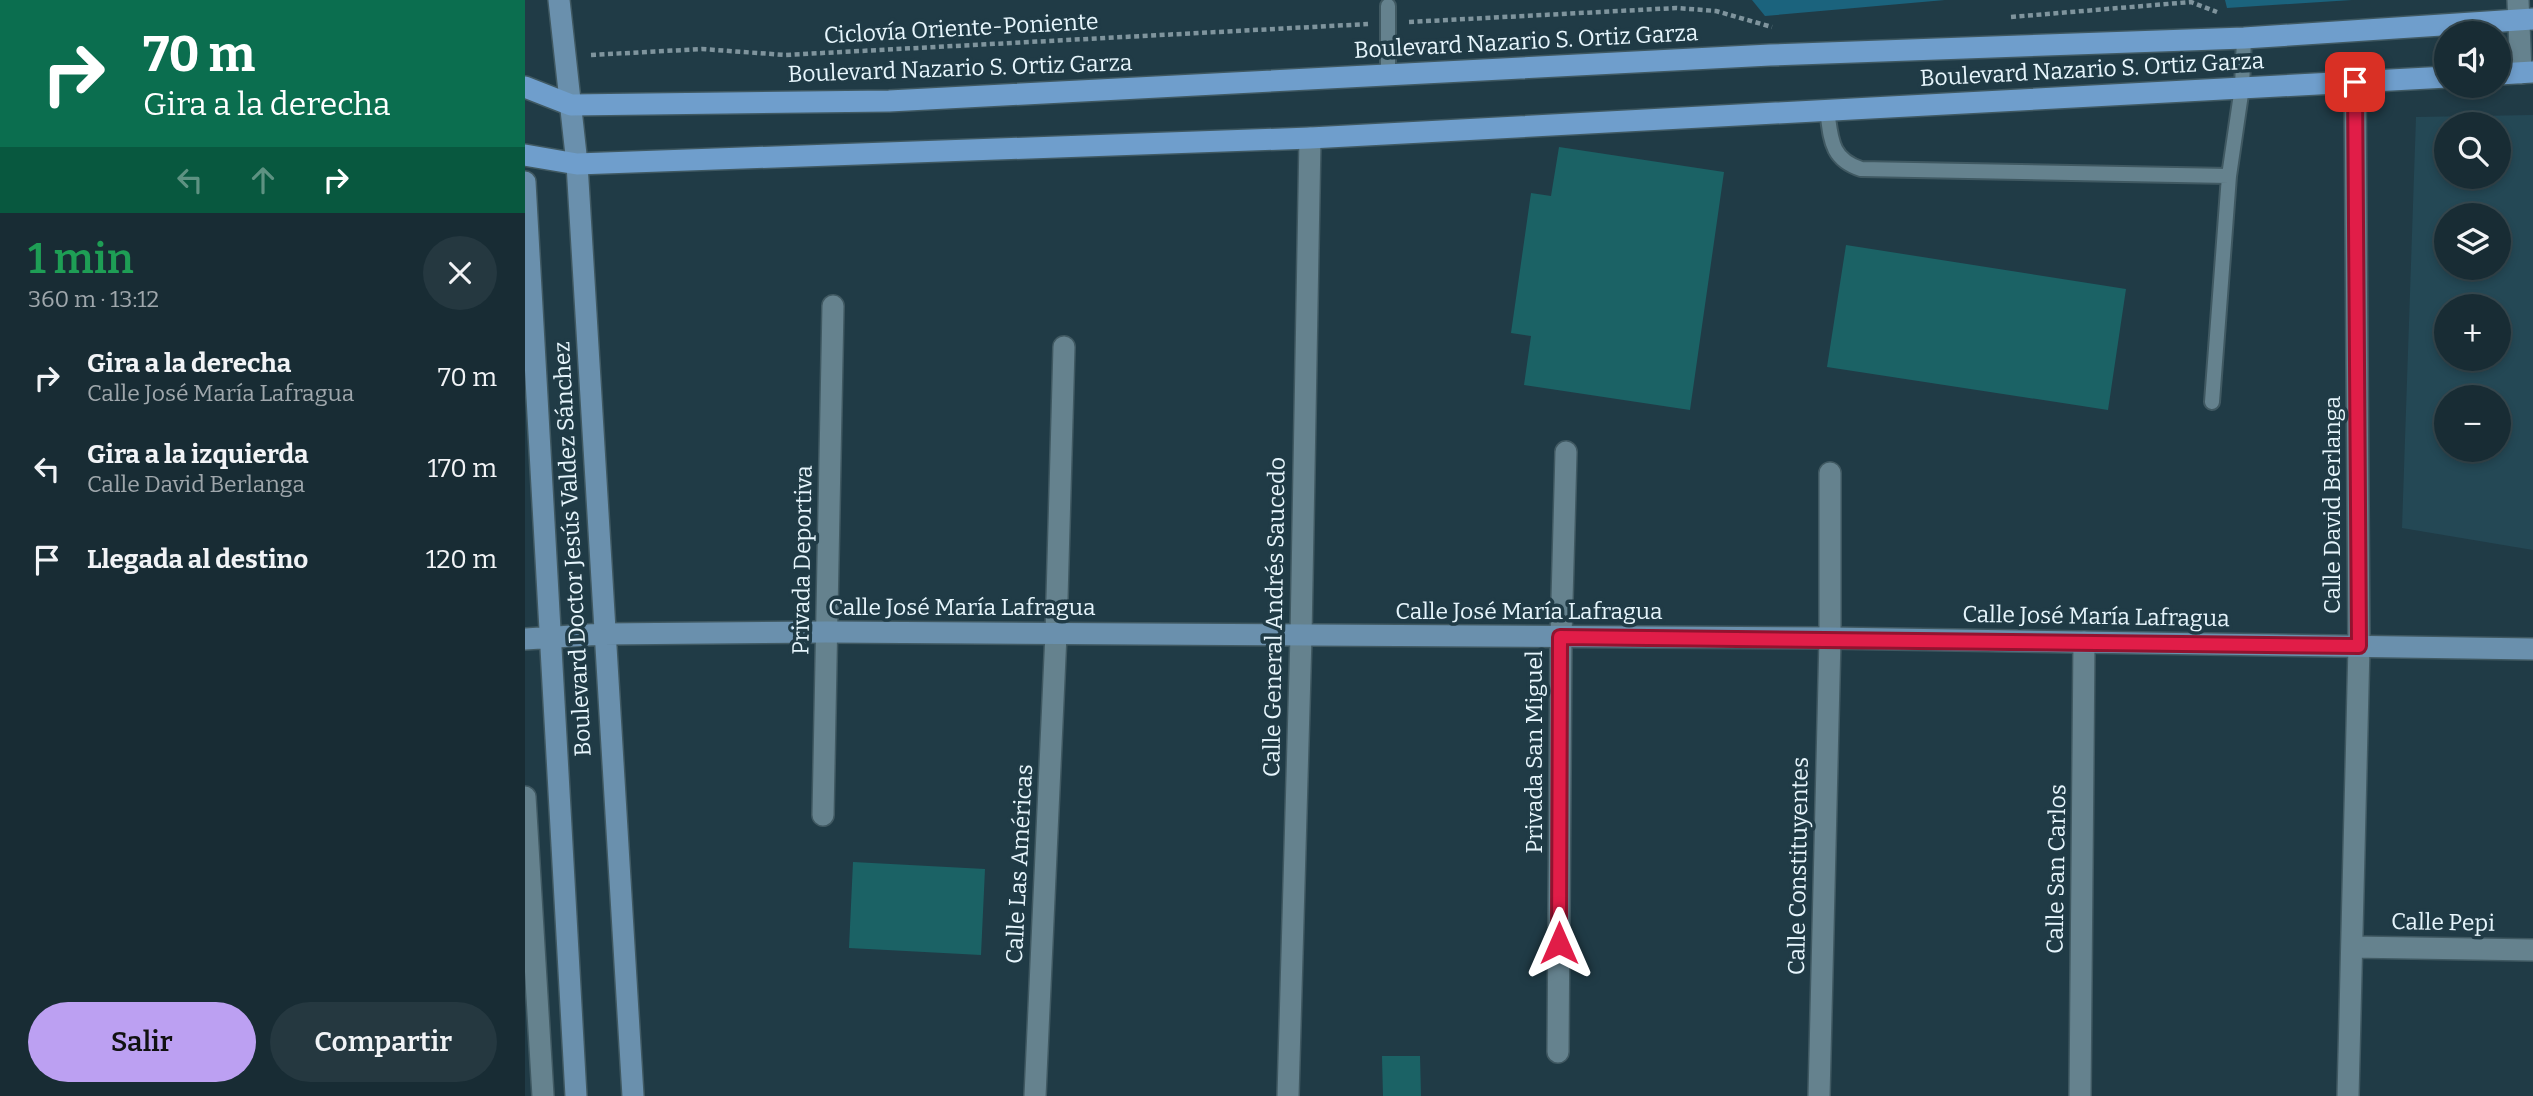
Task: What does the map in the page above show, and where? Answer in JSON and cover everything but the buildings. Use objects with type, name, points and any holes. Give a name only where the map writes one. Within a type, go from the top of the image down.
[{"type":"main road","name":"Boulevard Doctor Jesús Valdez Sánchez","points":[[559,0],[563,58],[577,164],[603,634],[633,1096]]},
{"type":"main road","name":"Boulevard Nazario S. Ortiz Garza","points":[[525,87],[571,105],[889,101],[1770,55],[2244,38],[2523,13]]},
{"type":"main road","name":"Boulevard Nazario S. Ortiz Garza","points":[[525,155],[577,164],[1310,138],[2434,78]]},
{"type":"main road","name":"Boulevard Doctor Jesús Valdez Sánchez","points":[[525,182],[576,1096]]},
{"type":"main road","name":"Calle José María Lafragua","points":[[525,639],[603,634],[827,632],[1830,638],[2533,649]]},
{"type":"street","points":[[2523,13],[2527,73]]},
{"type":"street","name":"Calle David Berlanga","points":[[2348,1096],[2359,646],[2355,82]]},
{"type":"street","name":"Calle General Andrés Saucedo","points":[[1288,1096],[1301,636],[1310,138]]},
{"type":"street","name":"Privada Deportiva","points":[[823,815],[833,306]]},
{"type":"street","name":"Calle Las Américas","points":[[1035,1096],[1056,634],[1064,347]]},
{"type":"street","name":"Privada San Miguel","points":[[1558,1052],[1560,637],[1566,452]]},
{"type":"street","name":"Calle Constituyentes","points":[[1819,1096],[1830,638],[1829,473]]},
{"type":"street","name":"Calle San Carlos","points":[[2080,1096],[2084,642]]},
{"type":"street","points":[[525,797],[533,1036],[543,1096]]},
{"type":"street","name":"Calle Pepi","points":[[2352,947],[2533,950]]},
{"type":"lane","points":[[1388,6],[1388,74]]},
{"type":"lane","points":[[2212,402],[2229,176],[2242,87],[2244,38]]},
{"type":"lane","points":[[1827,110],[1835,151],[1845,164],[1861,169],[2229,176]]},
{"type":"path","points":[[1997,18],[2190,2],[2227,13]]},
{"type":"path","name":"Ciclovía Oriente-Poniente","points":[[563,58],[622,52],[702,49],[785,55],[1676,8],[1716,11],[1776,28]]},
{"type":"shaded area","points":[[1752,0],[1945,0],[1765,16]]},
{"type":"shaded area","points":[[2225,0],[2352,0],[2227,8]]},
{"type":"shaded area","points":[[2511,115],[2533,115],[2533,550],[2402,528],[2416,117],[2434,117],[2434,189],[2511,189]]},
{"type":"route","points":[[1559,943],[1560,637],[2359,646],[2355,82]]}]
